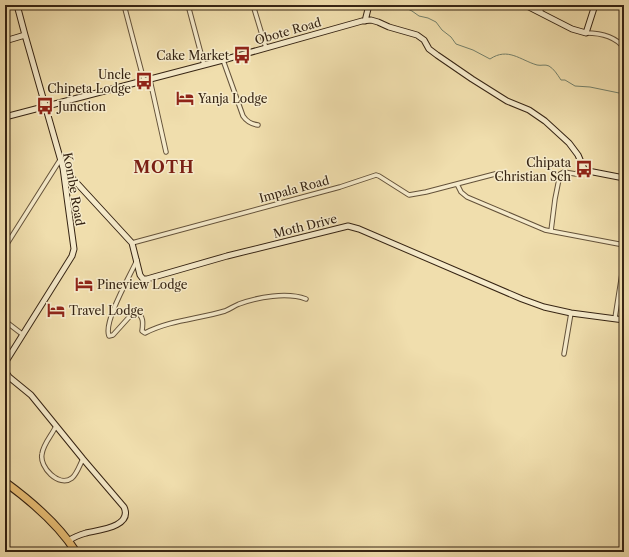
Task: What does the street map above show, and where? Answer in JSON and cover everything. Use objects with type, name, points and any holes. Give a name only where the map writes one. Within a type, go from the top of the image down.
[{"type":"highway","points":[[5,482],[41,512],[68,541],[76,552]]},
{"type":"street","name":"Kombe Road","points":[[5,363],[73,253],[74,249],[63,168],[17,5]]},
{"type":"street","points":[[124,5],[147,80],[166,152]]},
{"type":"street","points":[[188,5],[204,65]]},
{"type":"street","points":[[253,5],[266,48]]},
{"type":"street","points":[[365,21],[370,5]]},
{"type":"street","points":[[525,5],[572,29],[586,33],[599,34],[617,40],[624,48]]},
{"type":"street","points":[[540,12],[543,5]]},
{"type":"street","points":[[586,33],[595,5]]},
{"type":"street","name":"Obote Road","points":[[5,117],[365,21],[378,22],[389,27],[417,35],[424,40],[429,49],[472,79],[508,101],[529,110],[569,143],[578,155],[583,166]]},
{"type":"street","points":[[5,40],[25,35]]},
{"type":"street","points":[[223,60],[243,116],[246,121],[258,126]]},
{"type":"street","points":[[5,247],[60,160]]},
{"type":"street","points":[[551,231],[560,174],[564,172],[576,174],[583,166],[584,169],[588,171],[624,178]]},
{"type":"street","name":"Moth Drive","points":[[63,168],[132,243],[141,278],[147,279],[228,256],[348,226],[544,307],[571,313],[624,320]]},
{"type":"street","name":"Impala Road","points":[[132,243],[334,189],[372,175],[379,176],[409,195],[495,174],[516,178]]},
{"type":"street","points":[[456,184],[461,192],[467,196],[545,230],[624,245]]},
{"type":"street","points":[[137,259],[112,312],[108,328],[109,336],[113,335],[131,315],[136,313],[142,317],[142,331],[145,333],[154,328],[194,317],[227,311],[239,304],[271,297],[298,297],[306,300]]},
{"type":"street","points":[[615,318],[624,261]]},
{"type":"street","points":[[564,354],[571,313]]},
{"type":"street","points":[[5,321],[22,334]]},
{"type":"street","points":[[5,371],[9,377],[31,395],[82,459],[124,507],[126,516],[124,520],[112,527],[76,536],[68,541]]},
{"type":"street","points":[[56,426],[44,445],[41,460],[44,467],[53,477],[65,480],[73,476],[82,459]]},
{"type":"waterway","points":[[399,5],[419,16],[436,22],[456,44],[473,50],[490,59],[503,54],[508,54],[537,65],[549,66],[561,80],[565,80],[575,86],[590,87],[624,94]]},
{"type":"place","name":"Cake Market","points":[[242,55]]},
{"type":"place","name":"Uncle Chipeta Lodge","points":[[144,81]]},
{"type":"place","name":"Yanja Lodge","points":[[185,98]]},
{"type":"place","name":"Junction","points":[[45,106]]},
{"type":"place","name":"Chipata Christian Sch","points":[[584,169]]},
{"type":"place","name":"Pineview Lodge","points":[[84,284]]},
{"type":"place","name":"Travel Lodge","points":[[56,310]]},
{"type":"district","name":"MOTH","points":[[164,167]]}]
